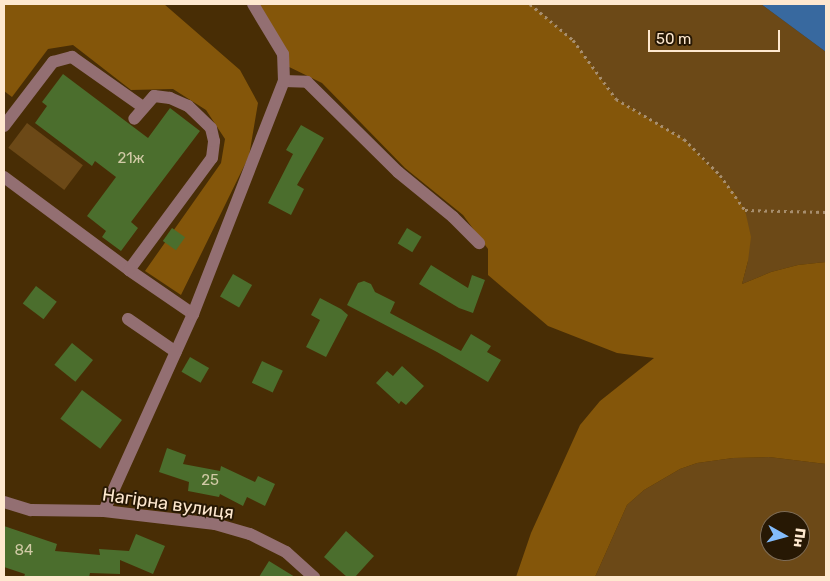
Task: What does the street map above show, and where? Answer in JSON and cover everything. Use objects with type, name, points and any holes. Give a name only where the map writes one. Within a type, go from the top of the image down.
[{"type":"street","points":[[104,511],[193,314],[284,81],[283,54],[253,4]]},
{"type":"street","points":[[4,126],[53,62],[72,57],[143,107]]},
{"type":"street","points":[[284,81],[307,82],[398,172],[454,217],[479,243]]},
{"type":"street","points":[[129,270],[212,158],[214,141],[211,128],[188,106],[170,98],[154,96],[134,120]]},
{"type":"street","points":[[4,177],[129,270],[193,314]]},
{"type":"street","points":[[128,319],[176,352]]},
{"type":"street","name":"Нагірна вулиця","points":[[4,502],[31,510],[104,511],[215,524],[250,534],[286,552],[314,577]]},
{"type":"path","points":[[530,4],[573,40],[616,99],[684,139],[720,175],[745,210],[826,212]]},
{"type":"shaded area","points":[[4,4],[164,4],[240,70],[258,103],[249,156],[181,295],[145,271],[221,163],[225,139],[206,110],[173,89],[131,90],[73,45],[48,49],[12,97],[4,91]]},
{"type":"shaded area","points":[[248,4],[530,4],[533,6],[573,40],[616,99],[684,139],[734,192],[745,210],[751,237],[748,261],[742,284],[771,272],[798,265],[826,262],[826,464],[769,457],[733,458],[697,463],[680,469],[644,490],[627,505],[595,577],[516,577],[531,533],[580,425],[600,401],[654,358],[617,353],[548,326],[488,275],[488,249],[463,215],[405,168],[322,83],[283,64]]},
{"type":"shaded area","points":[[530,4],[761,4],[826,52],[826,262],[798,265],[771,272],[742,284],[748,261],[745,210],[734,192],[684,139],[616,99],[573,40]]},
{"type":"shaded area","points":[[27,123],[83,165],[64,190],[8,148]]},
{"type":"shaded area","points":[[769,457],[826,464],[826,577],[595,577],[627,505],[644,490],[680,469],[697,463],[733,458]]},
{"type":"water","points":[[761,4],[826,4],[826,52]]},
{"type":"building","points":[[63,74],[148,138],[170,108],[200,131],[131,222],[138,228],[121,251],[102,237],[106,231],[87,216],[116,177],[95,161],[92,166],[35,123],[47,106],[42,102]]},
{"type":"building","points":[[301,125],[324,138],[297,185],[304,189],[291,215],[268,203],[293,154],[286,150]]},
{"type":"building","points":[[172,228],[185,237],[176,250],[163,241]]},
{"type":"building","points":[[407,228],[422,237],[412,252],[398,243]]},
{"type":"building","points":[[431,265],[468,288],[472,275],[485,280],[473,313],[459,308],[419,284]]},
{"type":"building","points":[[233,274],[252,285],[239,308],[220,297]]},
{"type":"building","points":[[364,281],[371,284],[375,292],[395,302],[390,313],[461,351],[471,334],[491,346],[487,352],[501,360],[488,382],[437,352],[347,305],[358,283]]},
{"type":"building","points":[[36,286],[57,302],[44,319],[23,304]]},
{"type":"building","points":[[320,298],[348,315],[326,357],[306,347],[320,320],[311,315]]},
{"type":"building","points":[[72,343],[93,360],[75,382],[54,365]]},
{"type":"building","points":[[190,357],[209,368],[201,383],[182,372]]},
{"type":"building","points":[[262,361],[283,371],[273,392],[252,383]]},
{"type":"building","points":[[402,366],[424,386],[406,405],[401,401],[399,404],[376,383],[387,371],[393,376]]},
{"type":"building","points":[[82,390],[122,420],[100,449],[60,419]]},
{"type":"building","points":[[167,448],[186,455],[183,464],[220,471],[221,466],[255,482],[258,476],[275,484],[265,506],[247,497],[243,506],[220,494],[219,497],[188,491],[189,482],[159,472]]},
{"type":"building","points":[[4,526],[57,544],[55,551],[100,555],[99,549],[129,551],[136,534],[165,546],[153,574],[120,560],[120,574],[90,573],[89,577],[24,577],[25,574],[4,567]]},
{"type":"building","points":[[346,531],[374,556],[355,577],[347,577],[324,557]]},
{"type":"building","points":[[269,561],[295,577],[259,577]]}]
